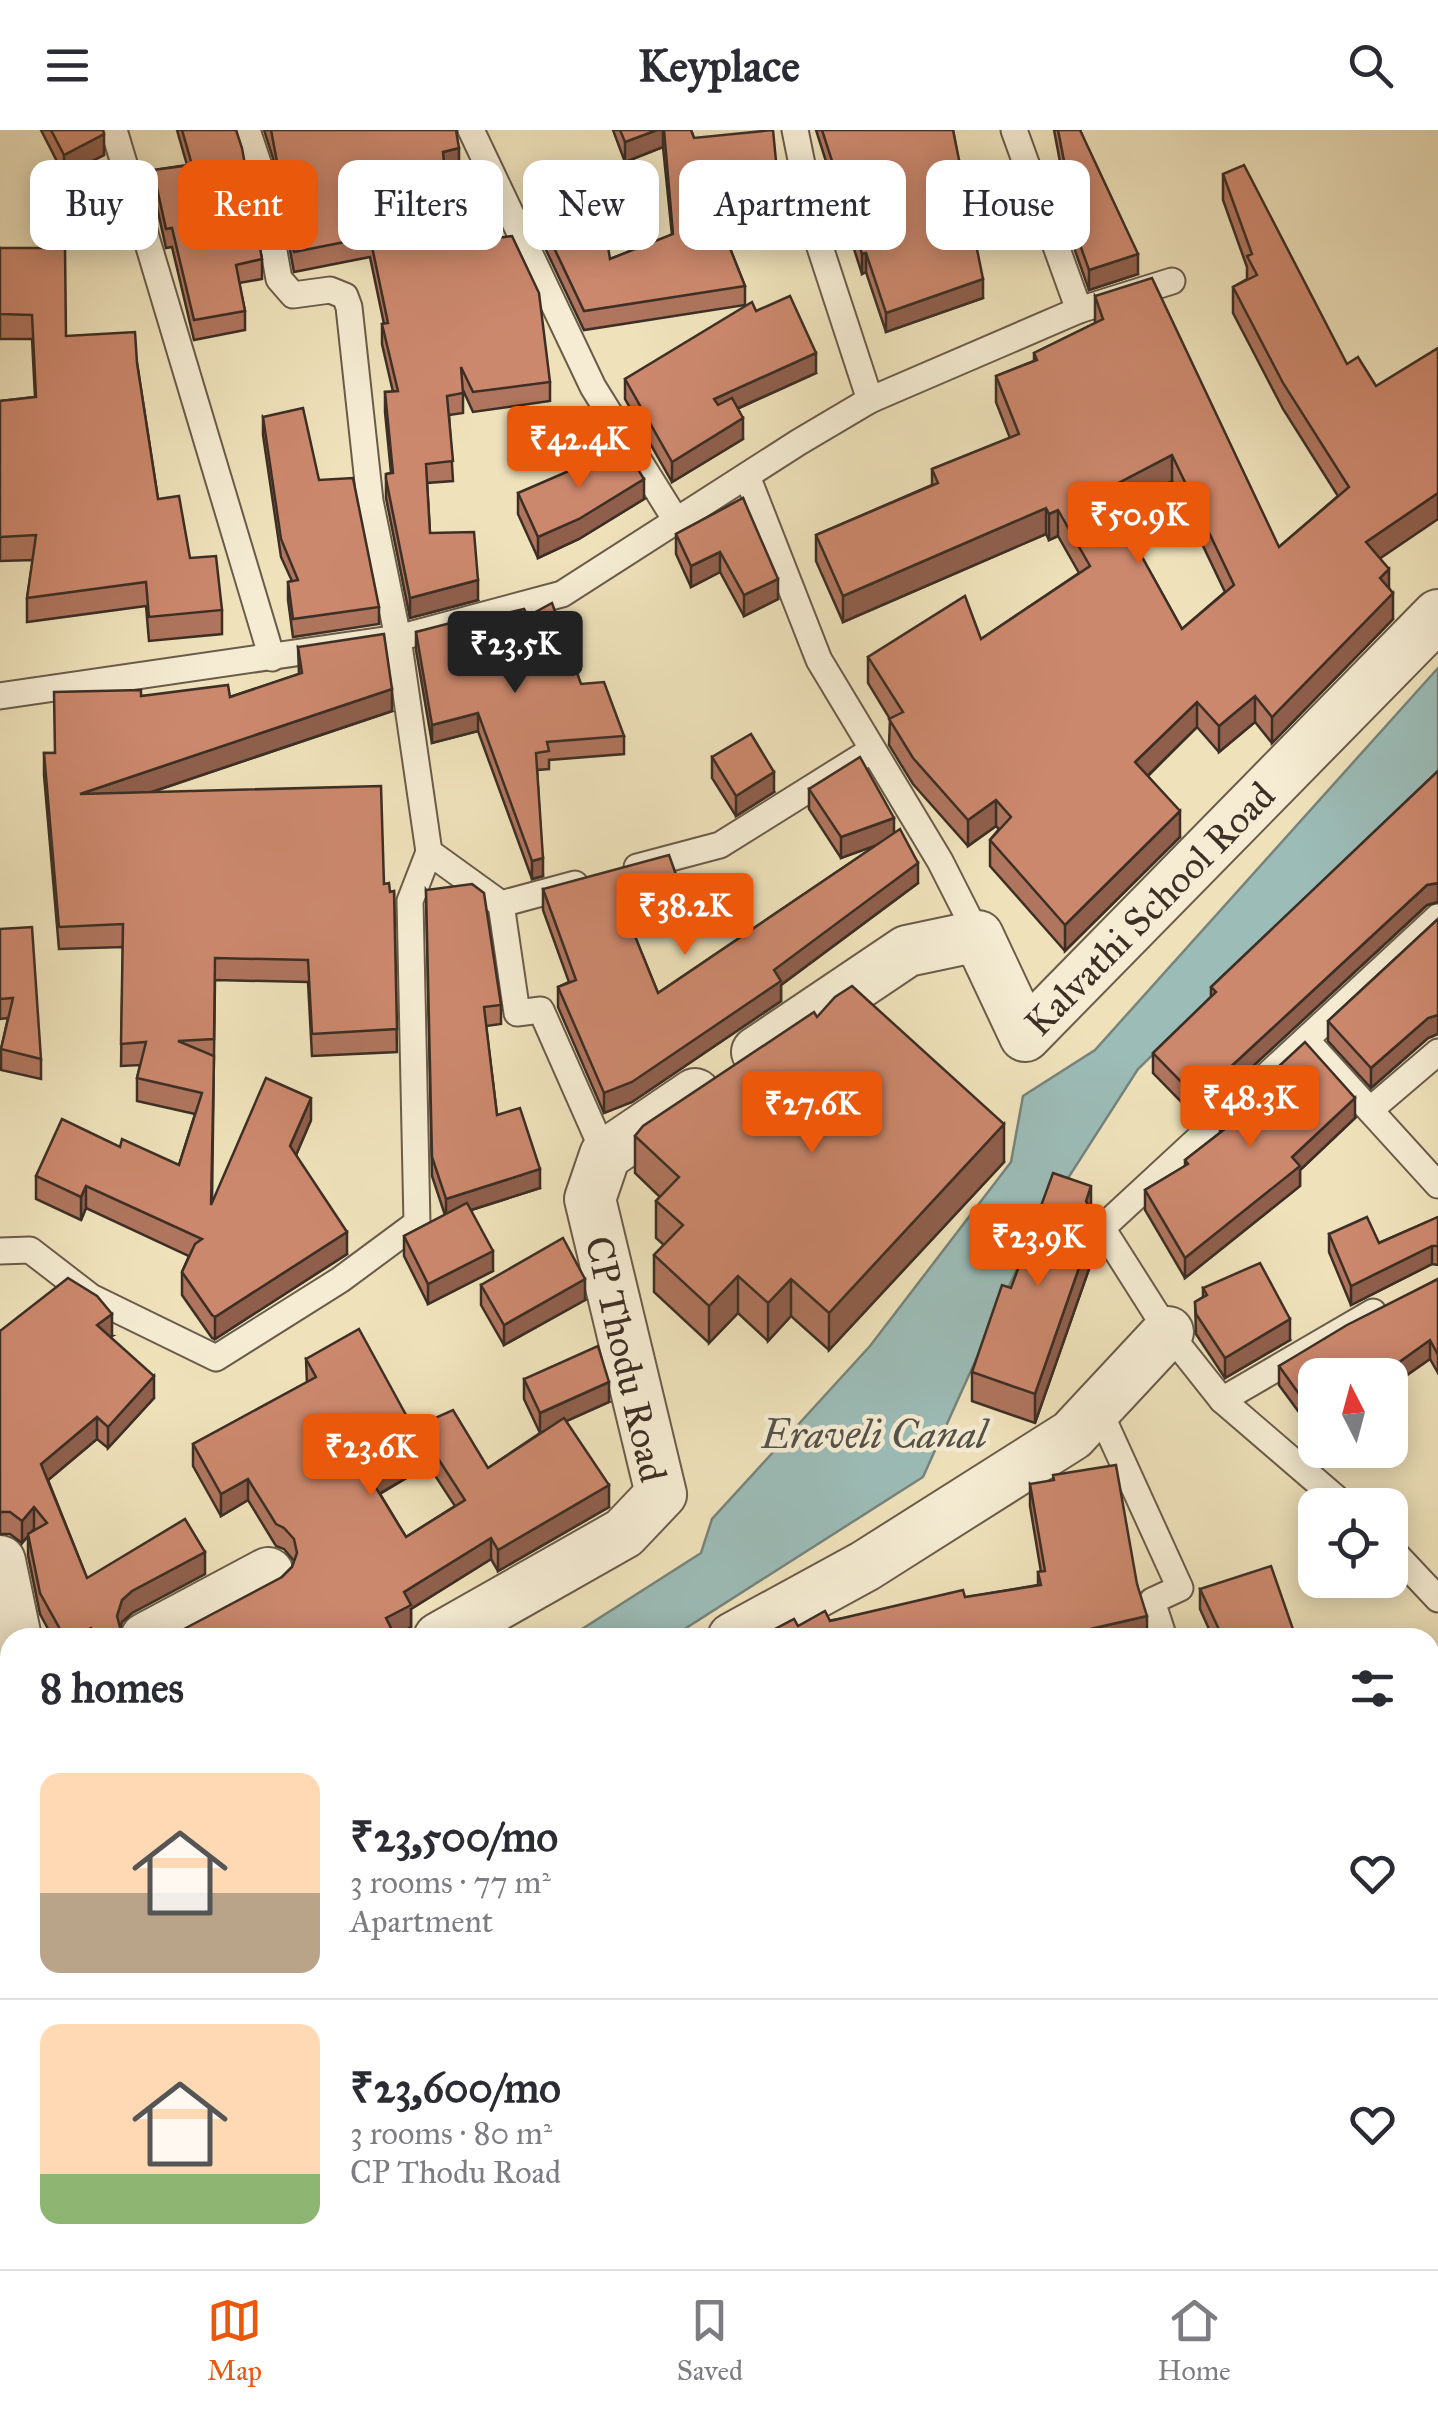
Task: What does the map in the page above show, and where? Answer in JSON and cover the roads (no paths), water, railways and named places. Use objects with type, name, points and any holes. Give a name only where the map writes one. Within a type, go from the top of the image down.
[{"type":"street","name":"Kalvathi School Road","points":[[978,936],[1025,1036],[1438,614]]},
{"type":"street","points":[[597,1177],[907,950],[978,936]]},
{"type":"street","name":"CP Thodu Road","points":[[457,1628],[624,1534],[661,1494],[597,1177]]},
{"type":"street","points":[[752,1628],[896,1546],[1072,1435],[1168,1332]]},
{"type":"street","points":[[0,1561],[14,1628]]},
{"type":"street","points":[[165,1628],[268,1573]]},
{"type":"lane","points":[[114,130],[272,658]]},
{"type":"lane","points":[[0,1251],[30,1250],[91,1298],[216,1358],[340,1280],[417,1222],[410,901],[429,852],[398,638],[370,502],[349,307],[345,296],[330,290],[293,295],[280,279],[258,162],[247,130]]},
{"type":"lane","points":[[471,130],[593,387],[677,522]]},
{"type":"lane","points":[[795,130],[818,238],[870,400]]},
{"type":"lane","points":[[1014,130],[1080,310]]},
{"type":"lane","points":[[0,696],[398,638],[562,594],[870,400],[1080,310],[1172,281]]},
{"type":"lane","points":[[747,476],[819,660],[940,862],[978,936]]},
{"type":"lane","points":[[501,904],[720,844],[872,750]]},
{"type":"lane","points":[[429,852],[501,904],[517,1013],[540,1010],[597,1177]]},
{"type":"lane","points":[[1324,1488],[1222,1400],[1168,1332],[1102,1228],[1438,918]]},
{"type":"lane","points":[[1306,1040],[1438,1185]]},
{"type":"lane","points":[[1370,1110],[1438,1052]]},
{"type":"lane","points":[[1222,1400],[1389,1304]]},
{"type":"lane","points":[[1098,1408],[1180,1588],[1152,1601],[1161,1628]]},
{"type":"lane","points":[[1408,1567],[1438,1599]]},
{"type":"water","name":"Eraveli Canal","points":[[1438,668],[1438,778],[1138,1069],[1034,1231],[923,1477],[686,1628],[584,1628],[701,1553],[712,1519],[870,1346],[1011,1162],[1023,1096],[1095,1050]]}]
